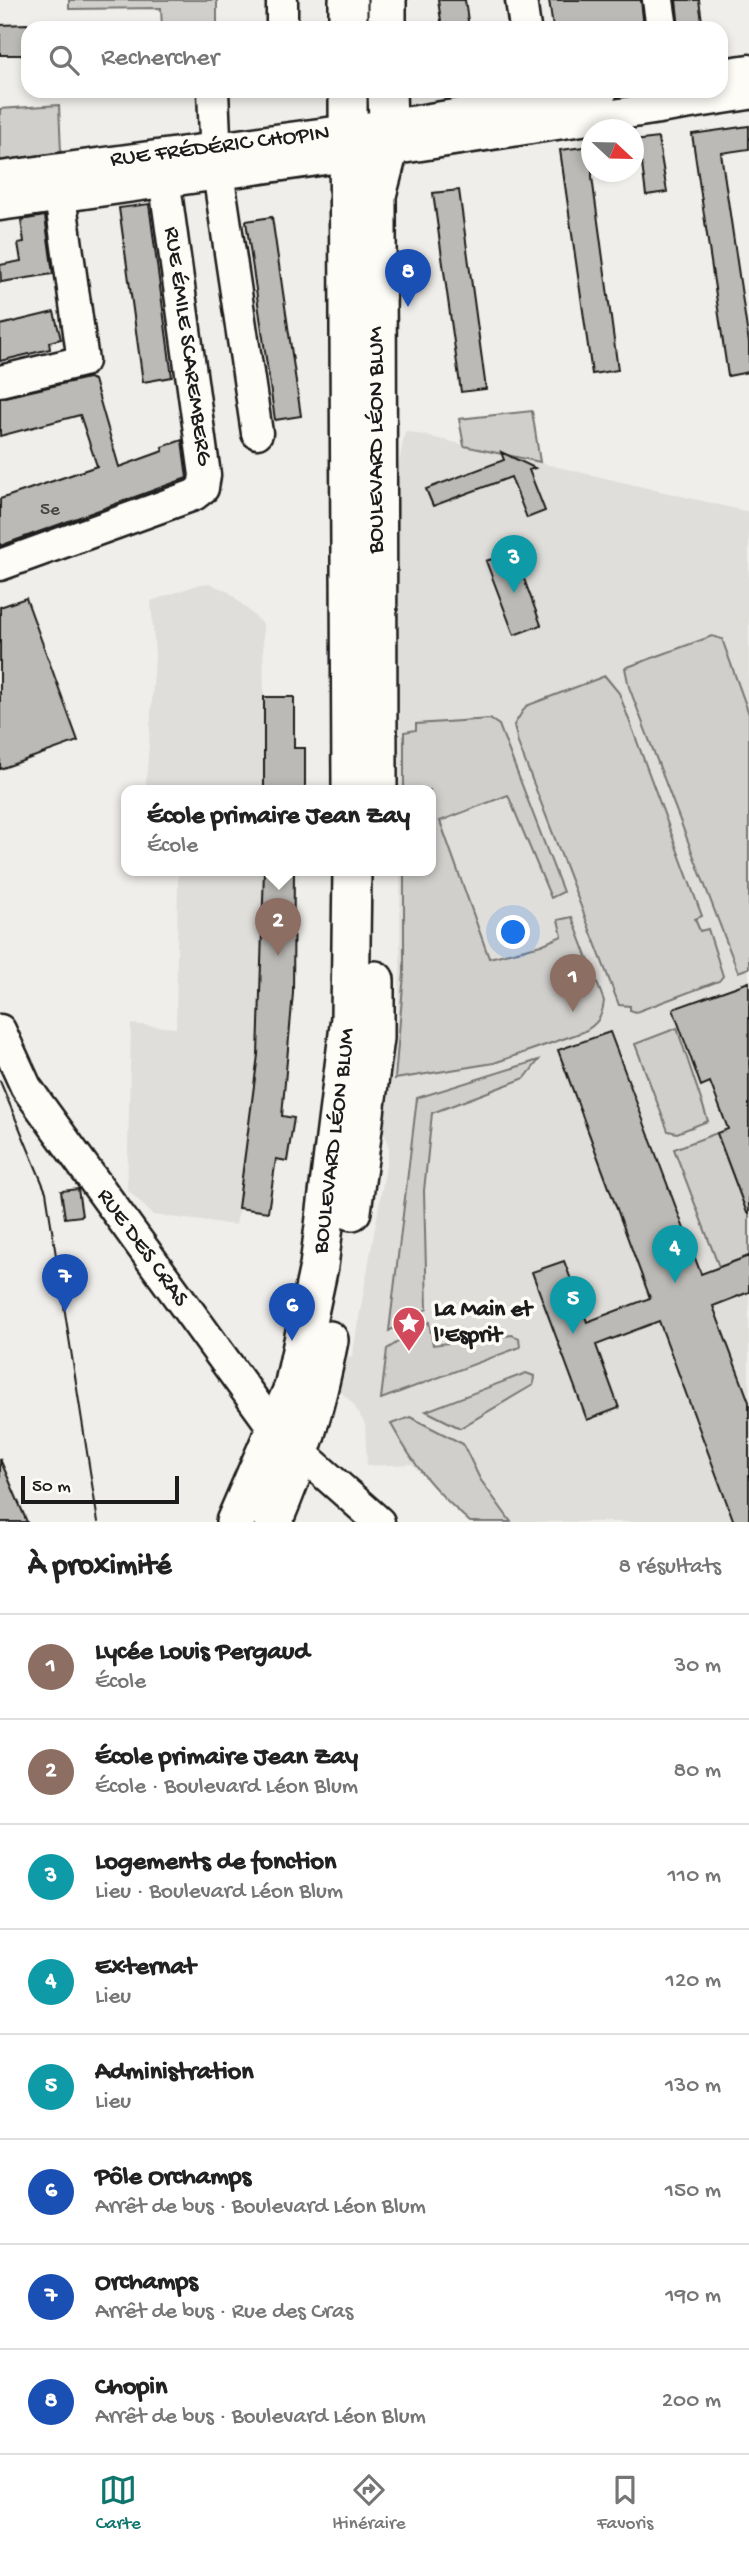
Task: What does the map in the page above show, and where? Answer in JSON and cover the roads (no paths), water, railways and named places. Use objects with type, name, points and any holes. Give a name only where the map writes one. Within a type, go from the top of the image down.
[{"type":"main road","points":[[348,0],[348,21]]},
{"type":"main road","points":[[387,0],[387,21]]},
{"type":"main road","name":"BOULEVARD LÉON BLUM","points":[[348,98],[352,785]]},
{"type":"main road","name":"BOULEVARD LÉON BLUM","points":[[378,785],[377,195],[389,122]]},
{"type":"main road","name":"BOULEVARD LÉON BLUM","points":[[273,1522],[326,1219],[350,1018],[352,876]]},
{"type":"main road","name":"BOULEVARD LÉON BLUM","points":[[235,1522],[288,1441],[317,1404],[349,1234],[375,1038],[377,876]]},
{"type":"main road","name":"BOULEVARD LÉON BLUM","points":[[255,1522],[288,1441]]},
{"type":"street","points":[[282,0],[282,21]]},
{"type":"street","points":[[521,0],[524,21]]},
{"type":"street","points":[[658,0],[661,21]]},
{"type":"street","points":[[728,73],[749,70]]},
{"type":"street","name":"RUE FRÉDÉRIC CHOPIN","points":[[728,95],[749,94]]},
{"type":"street","points":[[213,98],[217,159]]},
{"type":"street","name":"RUE FRÉDÉRIC CHOPIN","points":[[0,177],[163,167],[347,144],[389,122],[441,130],[572,98]]},
{"type":"street","name":"RUE FRÉDÉRIC CHOPIN","points":[[537,106],[671,99]]},
{"type":"street","name":"RUE FRÉDÉRIC CHOPIN","points":[[217,159],[257,433]]},
{"type":"street","name":"RUE FRÉDÉRIC CHOPIN","points":[[0,205],[60,196],[163,167]]},
{"type":"street","name":"RUE ÉMILE SCAREMBERG","points":[[0,565],[194,495],[203,488],[205,475],[163,167]]},
{"type":"street","points":[[0,381],[83,361],[60,196]]},
{"type":"street","name":"RUE DES CRAS","points":[[0,1030],[26,1087],[288,1441],[379,1522]]},
{"type":"tram line","points":[[0,1081],[46,1192],[98,1522]]},
{"type":"place","name":"Chopin","points":[[408,307]]},
{"type":"place","name":"Logements de fonction","points":[[514,593]]},
{"type":"place","name":"École primaire Jean Zay","points":[[278,956]]},
{"type":"place","name":"Lycée Louis Pergaud","points":[[573,1012]]},
{"type":"place","name":"Externat","points":[[675,1283]]},
{"type":"place","name":"Orchamps","points":[[65,1312]]},
{"type":"place","name":"Administration","points":[[573,1334]]},
{"type":"place","name":"Pôle Orchamps","points":[[292,1341]]},
{"type":"place","name":"La Main et l'Esprit","points":[[409,1353]]}]
